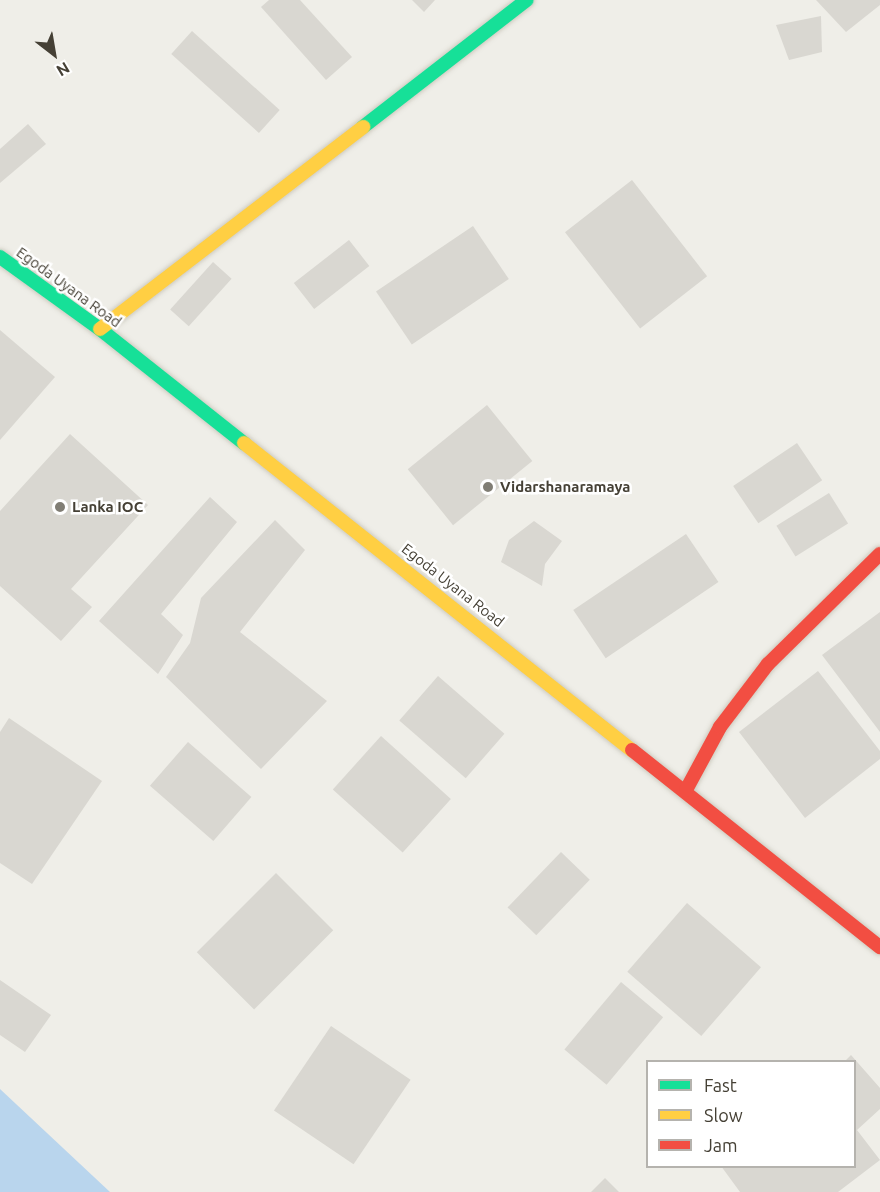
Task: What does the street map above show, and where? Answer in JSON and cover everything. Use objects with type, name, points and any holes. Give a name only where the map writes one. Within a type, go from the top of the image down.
[{"type":"main road","points":[[100,330],[527,0]]},
{"type":"main road","name":"Egoda Uyana Road","points":[[0,256],[100,330],[686,790],[880,946]]},
{"type":"main road","points":[[686,790],[720,727],[768,664],[824,605],[880,554]]},
{"type":"water","points":[[0,1089],[110,1192],[0,1192]]},
{"type":"building","points":[[269,0],[300,0],[352,57],[326,80],[261,7]]},
{"type":"building","points":[[412,0],[435,0],[424,12]]},
{"type":"building","points":[[816,0],[880,0],[880,5],[846,32]]},
{"type":"building","points":[[821,16],[822,52],[789,60],[776,25]]},
{"type":"building","points":[[192,31],[280,110],[259,133],[171,54]]},
{"type":"building","points":[[28,124],[46,144],[0,183],[0,149]]},
{"type":"building","points":[[632,180],[707,276],[640,328],[565,232]]},
{"type":"building","points":[[473,226],[509,279],[412,344],[376,291]]},
{"type":"building","points":[[349,240],[369,266],[314,309],[294,283]]},
{"type":"building","points":[[213,262],[232,279],[189,326],[170,310]]},
{"type":"building","points":[[0,330],[55,377],[0,440]]},
{"type":"building","points":[[487,405],[532,461],[453,525],[408,469]]},
{"type":"building","points":[[70,434],[148,505],[71,589],[92,607],[61,641],[0,586],[0,511]]},
{"type":"building","points":[[797,443],[822,480],[758,523],[733,486]]},
{"type":"building","points":[[829,493],[848,524],[795,556],[776,526]]},
{"type":"building","points":[[210,497],[237,522],[161,614],[183,635],[158,674],[99,621]]},
{"type":"building","points":[[275,520],[305,550],[240,632],[327,701],[261,769],[166,677],[190,643],[201,598]]},
{"type":"building","points":[[534,521],[562,541],[545,564],[542,586],[501,562],[509,540]]},
{"type":"building","points":[[686,534],[718,582],[606,658],[573,610]]},
{"type":"building","points":[[880,612],[880,732],[822,655]]},
{"type":"building","points":[[818,671],[880,751],[880,759],[805,818],[739,732]]},
{"type":"building","points":[[438,676],[504,734],[466,778],[399,721]]},
{"type":"building","points":[[9,718],[102,781],[32,884],[0,863],[0,732]]},
{"type":"building","points":[[381,736],[451,799],[403,852],[333,790]]},
{"type":"building","points":[[188,742],[251,797],[213,841],[150,786]]},
{"type":"building","points":[[561,852],[590,880],[536,935],[508,907]]},
{"type":"building","points":[[276,873],[333,930],[254,1009],[197,952]]},
{"type":"building","points":[[687,903],[761,967],[701,1036],[627,972]]},
{"type":"building","points":[[0,980],[51,1015],[25,1052],[0,1035]]},
{"type":"building","points":[[621,982],[663,1017],[607,1085],[564,1049]]},
{"type":"building","points":[[331,1026],[411,1080],[354,1164],[274,1111]]},
{"type":"building","points":[[851,1055],[855,1060],[846,1060]]},
{"type":"building","points":[[856,1061],[880,1088],[880,1109],[857,1130],[880,1160],[838,1192],[740,1192],[722,1168],[856,1168]]},
{"type":"building","points":[[605,1178],[619,1192],[591,1192]]},
{"type":"traffic: fast","points":[[363,127],[527,0]]},
{"type":"traffic: fast","points":[[0,257],[100,329],[244,443]]},
{"type":"traffic: slow","points":[[100,329],[363,127]]},
{"type":"traffic: slow","points":[[244,443],[632,750]]},
{"type":"traffic: jam","points":[[686,790],[720,727],[768,664],[880,554]]},
{"type":"traffic: jam","points":[[632,750],[880,947]]},
{"type":"place","name":"Vidarshanaramaya","points":[[488,487]]},
{"type":"place","name":"Lanka IOC","points":[[60,507]]}]
